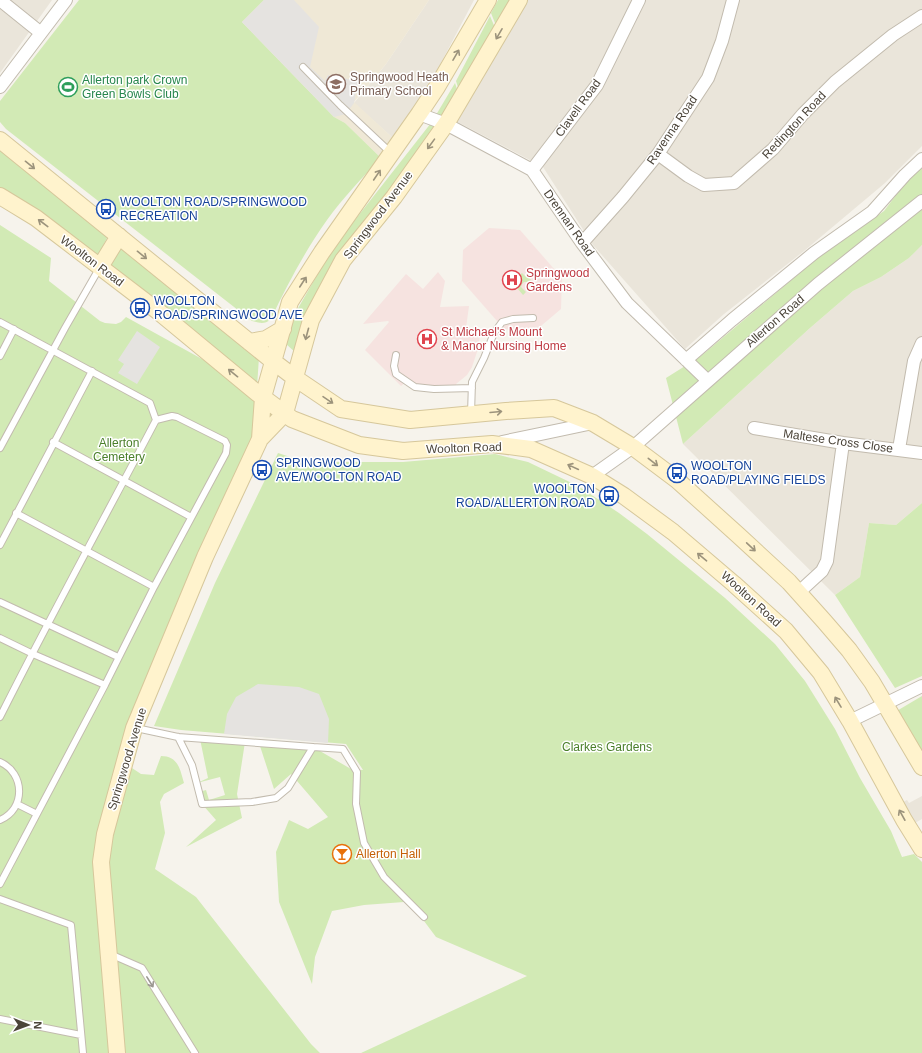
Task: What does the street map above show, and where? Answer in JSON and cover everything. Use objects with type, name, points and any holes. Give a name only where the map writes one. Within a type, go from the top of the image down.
[{"type":"main road","name":"Springwood Avenue","points":[[260,439],[263,398],[290,302],[322,252],[392,154],[437,87],[488,0]]},
{"type":"main road","name":"Springwood Avenue","points":[[117,1053],[101,862],[105,834],[134,728],[205,556],[260,439],[285,413],[311,320],[343,260],[394,197],[446,124],[519,0]]},
{"type":"main road","points":[[0,140],[274,362],[341,409],[410,420],[554,408],[593,423],[633,447],[677,480],[774,568],[850,650],[872,682],[922,767]]},
{"type":"main road","name":"Woolton Road","points":[[0,196],[36,218],[159,312],[263,398],[292,418],[358,445],[403,451],[492,444],[531,449],[592,476],[624,496],[673,532],[786,630],[821,673],[850,721],[904,820],[922,849]]},
{"type":"main road","points":[[100,267],[119,236]]},
{"type":"main road","points":[[250,342],[266,339],[283,329]]},
{"type":"street","points":[[0,0],[41,33]]},
{"type":"street","points":[[0,86],[66,0]]},
{"type":"street","name":"Clavell Road","points":[[532,170],[597,85],[639,0]]},
{"type":"street","name":"Ravenna Road","points":[[582,243],[623,197],[658,154],[708,78],[722,41],[733,0]]},
{"type":"street","name":"Redington Road","points":[[658,154],[688,176],[704,184],[734,183],[773,149],[803,114],[835,82],[893,35],[922,16]]},
{"type":"street","name":"Drennan Road","points":[[419,114],[446,124],[532,170],[582,243],[627,303],[707,380]]},
{"type":"street","points":[[686,360],[814,253],[872,212],[904,175],[922,159]]},
{"type":"street","name":"Allerton Road","points":[[592,476],[633,447],[707,380],[818,284],[922,201]]},
{"type":"street","points":[[899,449],[914,361],[922,343]]},
{"type":"street","points":[[492,444],[593,423]]},
{"type":"street","name":"Maltese Cross Close","points":[[754,428],[843,443],[922,453]]},
{"type":"street","points":[[798,593],[822,571],[827,561],[843,443]]},
{"type":"street","points":[[850,721],[922,686]]},
{"type":"lane","points":[[303,67],[340,105],[392,154]]},
{"type":"lane","points":[[0,448],[100,267]]},
{"type":"lane","points":[[471,414],[472,382],[494,333],[502,322],[513,319],[533,318]]},
{"type":"lane","points":[[0,322],[150,402],[156,420],[87,552],[47,623],[33,654],[1,713]]},
{"type":"lane","points":[[0,356],[14,330]]},
{"type":"lane","points":[[396,355],[394,366],[396,374],[415,387],[434,389],[472,388]]},
{"type":"lane","points":[[0,545],[53,442],[92,371]]},
{"type":"lane","points":[[0,884],[154,587],[226,453],[227,445],[225,441],[177,417],[172,416],[156,420]]},
{"type":"lane","points":[[53,442],[191,517]]},
{"type":"lane","points":[[16,513],[154,587]]},
{"type":"lane","points":[[0,602],[118,657]]},
{"type":"lane","points":[[0,638],[33,654],[105,684]]},
{"type":"lane","points":[[134,728],[178,737],[343,749],[357,772],[356,804],[364,843],[384,877],[424,917]]},
{"type":"lane","points":[[178,737],[192,765],[202,804],[252,802],[276,798],[288,788],[313,747]]},
{"type":"lane","points":[[0,762],[11,768],[18,779],[19,796],[13,811],[0,820]]},
{"type":"lane","points":[[17,804],[37,814]]},
{"type":"lane","points":[[0,899],[71,925],[82,1053]]},
{"type":"lane","points":[[108,953],[142,968],[196,1053]]},
{"type":"lane","points":[[0,1019],[81,1035]]},
{"type":"shaded area","points":[[0,0],[52,0],[0,73]]},
{"type":"shaded area","name":"Springwood Heath Primary School","points":[[264,0],[429,0],[386,64],[354,102],[394,139],[381,158],[345,123],[334,117],[242,22]]},
{"type":"shaded area","points":[[264,0],[294,0],[319,27],[310,67],[325,81],[328,75],[358,81],[354,103],[346,114],[334,117],[242,22]]},
{"type":"shaded area","points":[[429,0],[474,0],[424,95],[394,139],[354,103],[386,64]]},
{"type":"shaded area","points":[[528,0],[922,0],[922,146],[885,183],[804,251],[724,314],[685,349],[593,245],[543,167],[456,121]]},
{"type":"shaded area","name":"Springwood Gardens","points":[[489,228],[520,230],[562,278],[561,309],[535,331],[504,329],[462,281],[463,250]]},
{"type":"shaded area","points":[[922,245],[922,503],[896,525],[869,523],[860,577],[835,595],[683,444],[810,328],[853,291],[881,277],[909,258]]},
{"type":"shaded area","name":"St Michael's Mount & Manor Nursing Home","points":[[438,272],[445,281],[440,307],[469,306],[466,328],[481,328],[478,349],[472,367],[467,375],[456,384],[457,387],[427,388],[408,380],[401,386],[365,350],[389,322],[363,324],[406,274],[423,289]]},
{"type":"shaded area","points":[[137,331],[160,347],[137,384],[118,373],[124,364],[118,360]]},
{"type":"shaded area","points":[[258,684],[299,687],[319,694],[329,719],[328,743],[224,734],[227,714],[236,697]]},
{"type":"shaded area","points":[[922,796],[922,819],[913,824],[901,803],[907,800],[909,803]]},
{"type":"green space","points":[[79,0],[264,0],[242,22],[334,117],[345,123],[381,158],[346,196],[327,220],[304,256],[269,321],[262,323],[252,321],[6,129],[0,122],[0,101]]},
{"type":"green space","points":[[498,0],[512,0],[497,28],[491,13]]},
{"type":"green space","points":[[490,16],[496,30],[461,97],[456,81]]},
{"type":"green space","points":[[455,83],[460,98],[447,121],[436,115]]},
{"type":"green space","points":[[431,123],[440,129],[369,220],[296,353],[286,344],[297,310],[319,272],[340,239]]},
{"type":"green space","points":[[0,149],[108,236],[98,256],[0,191]]},
{"type":"green space","points":[[922,165],[922,245],[909,258],[881,277],[853,291],[810,328],[683,444],[666,378],[701,356],[815,260],[884,211],[915,170]]},
{"type":"green space","name":"Allerton Cemetery","points":[[0,225],[51,258],[49,281],[100,321],[116,324],[121,322],[126,317],[211,364],[254,398],[257,438],[120,760],[141,774],[154,775],[161,756],[171,758],[175,761],[184,783],[164,794],[160,802],[165,833],[155,869],[196,897],[311,1044],[320,1053],[0,1053]]},
{"type":"green space","points":[[120,245],[259,357],[257,387],[105,264]]},
{"type":"green space","points":[[522,273],[525,276],[527,275],[535,285],[532,287],[527,282],[524,282],[521,287],[526,292],[523,295],[512,282]]},
{"type":"green space","name":"Clarkes Gardens","points":[[278,453],[315,465],[336,462],[403,462],[495,454],[528,462],[578,486],[619,513],[725,598],[775,644],[805,681],[835,729],[860,778],[891,831],[902,857],[914,854],[922,862],[922,1053],[361,1053],[527,976],[436,937],[421,917],[404,902],[364,905],[332,911],[315,957],[312,984],[279,902],[276,852],[289,820],[308,829],[328,817],[291,774],[274,789],[259,743],[313,747],[351,769],[363,770],[346,744],[181,730],[154,726],[215,583]]},
{"type":"green space","points":[[922,503],[922,676],[895,688],[835,595],[860,577],[869,523],[896,525]]},
{"type":"green space","points":[[922,696],[922,758],[895,712]]},
{"type":"green space","points":[[200,739],[245,742],[237,794],[242,818],[186,847],[216,820],[202,804],[199,792],[206,790],[209,800],[225,795],[220,777],[197,783],[208,778]]},
{"type":"place","name":"Springwood Heath Primary School","points":[[336,84]]},
{"type":"place","name":"Allerton park Crown Green Bowls Club","points":[[68,87]]},
{"type":"place","name":"WOOLTON ROAD/SPRINGWOOD RECREATION","points":[[106,209]]},
{"type":"place","name":"Springwood Gardens","points":[[512,280]]},
{"type":"place","name":"WOOLTON ROAD/SPRINGWOOD AVE","points":[[140,308]]},
{"type":"place","name":"St Michael's Mount & Manor Nursing Home","points":[[427,339]]},
{"type":"place","name":"SPRINGWOOD AVE/WOOLTON ROAD","points":[[262,470]]},
{"type":"place","name":"WOOLTON ROAD/PLAYING FIELDS","points":[[677,473]]},
{"type":"place","name":"WOOLTON ROAD/ALLERTON ROAD","points":[[609,496]]},
{"type":"place","name":"Allerton Hall","points":[[342,854]]}]
